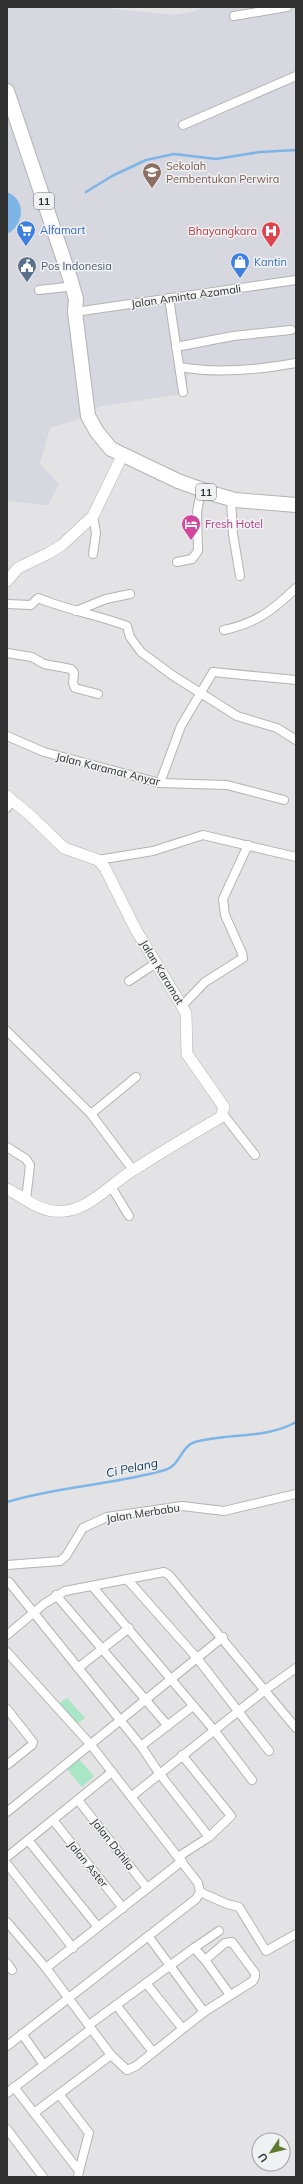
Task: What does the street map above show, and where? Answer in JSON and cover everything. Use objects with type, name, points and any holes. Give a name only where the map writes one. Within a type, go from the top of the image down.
[{"type":"highway","name":"11","points":[[7,91],[32,169],[63,252],[76,299],[76,312],[88,416],[103,440],[111,449],[122,456],[201,490],[231,499],[296,505]]},
{"type":"highway","name":"11","points":[[7,120],[76,312]]},
{"type":"street","points":[[234,16],[287,7]]},
{"type":"street","points":[[183,125],[296,76]]},
{"type":"street","name":"Jalan Aminta Azamali","points":[[76,312],[296,280]]},
{"type":"street","points":[[39,290],[66,287]]},
{"type":"street","points":[[169,298],[183,392]]},
{"type":"street","points":[[176,347],[233,336],[291,330]]},
{"type":"street","points":[[180,367],[206,370],[250,370],[296,363]]},
{"type":"street","points":[[7,581],[18,568],[62,545],[93,516],[122,456]]},
{"type":"street","points":[[178,562],[192,559],[198,551],[197,512],[201,490]]},
{"type":"street","points":[[231,499],[233,534],[240,576]]},
{"type":"street","points":[[93,516],[96,533],[93,554]]},
{"type":"street","points":[[224,630],[257,620],[283,601],[296,588]]},
{"type":"street","points":[[75,611],[106,598],[130,594]]},
{"type":"street","points":[[7,604],[31,605],[38,598],[75,611],[92,614],[127,626],[130,637],[141,652],[201,693],[237,716],[277,728],[296,740]]},
{"type":"street","points":[[7,653],[32,657],[44,664],[71,669],[74,673],[73,683],[75,688],[98,694]]},
{"type":"street","points":[[160,783],[181,726],[201,693],[209,676],[217,671],[296,680]]},
{"type":"street","name":"Jalan Karamat Anyar","points":[[7,736],[44,752],[160,783],[226,785],[284,800]]},
{"type":"street","points":[[9,802],[64,848],[98,860],[153,850],[203,835],[296,857]]},
{"type":"street","points":[[182,1006],[204,982],[243,958],[225,915],[223,899],[248,846]]},
{"type":"street","name":"Jalan Karamat","points":[[98,860],[108,872],[136,930],[186,1013],[187,1054],[222,1104],[224,1108],[223,1114]]},
{"type":"street","points":[[129,981],[156,963]]},
{"type":"street","points":[[7,1031],[91,1114],[133,1170]]},
{"type":"street","points":[[91,1114],[136,1077]]},
{"type":"street","points":[[7,1189],[44,1209],[53,1211],[76,1209],[112,1188],[133,1170],[223,1114],[255,1155]]},
{"type":"street","points":[[7,1147],[26,1159],[30,1165],[26,1200]]},
{"type":"street","points":[[112,1188],[128,1216]]},
{"type":"street","name":"Jalan Merbabu","points":[[7,1565],[60,1561],[66,1556],[83,1528],[107,1517],[182,1506],[224,1511],[296,1494]]},
{"type":"street","points":[[7,1635],[56,1595],[65,1591],[167,1573],[223,1637],[296,1728]]},
{"type":"street","points":[[127,1579],[197,1658],[237,1712],[269,1751]]},
{"type":"street","points":[[9,1582],[121,1720],[159,1773],[209,1837]]},
{"type":"street","points":[[92,1586],[129,1628],[170,1680],[214,1730],[252,1780]]},
{"type":"street","points":[[56,1595],[168,1726]]},
{"type":"street","points":[[78,1668],[129,1628]]},
{"type":"street","points":[[7,1812],[223,1637]]},
{"type":"street","points":[[7,1652],[91,1745],[198,1883],[200,1892],[196,1899],[149,1937],[7,2046]]},
{"type":"street","points":[[132,1796],[265,1690],[296,1669]]},
{"type":"street","points":[[141,1746],[193,1706]]},
{"type":"street","points":[[7,1709],[33,1742],[32,1745],[7,1765]]},
{"type":"street","points":[[46,1968],[123,1908],[230,1819],[231,1814],[182,1755]]},
{"type":"street","points":[[7,1858],[112,1772]]},
{"type":"street","name":"Jalan Dahlia","points":[[78,1800],[147,1888]]},
{"type":"street","name":"Jalan Aster","points":[[53,1820],[123,1908]]},
{"type":"street","points":[[28,1840],[98,1927]]},
{"type":"street","points":[[7,1864],[72,1948]]},
{"type":"street","points":[[200,1892],[227,1904],[239,1907],[266,1950],[296,1934]]},
{"type":"street","points":[[7,1922],[46,1968],[68,1999],[112,2055],[127,2070],[136,2066],[182,2028],[255,1977],[255,1973],[246,1959],[234,1943],[230,1941],[225,1942],[205,1960]]},
{"type":"street","points":[[79,2174],[34,2113],[10,2090],[44,2065],[116,2005],[171,1964],[219,1931]]},
{"type":"street","points":[[149,1937],[171,1964],[204,2012]]},
{"type":"street","points":[[194,1948],[205,1960],[230,1995]]},
{"type":"street","points":[[146,1983],[182,2028]]},
{"type":"street","points":[[116,2005],[153,2052]]},
{"type":"street","points":[[22,2034],[44,2065]]},
{"type":"street","points":[[34,2113],[112,2055]]},
{"type":"street","points":[[59,2094],[89,2133],[79,2174]]},
{"type":"street","points":[[7,2128],[43,2177]]},
{"type":"shaded area","name":"Sekolah Pembentukan Perwira","points":[[7,7],[111,7],[112,9],[176,15],[196,11],[202,7],[296,7],[296,362],[253,371],[189,369],[186,393],[99,407],[73,421],[50,428],[40,464],[59,484],[48,505],[7,501]]},
{"type":"green space","points":[[67,1698],[85,1718],[72,1727],[55,1706]]},
{"type":"green space","points":[[78,1758],[94,1776],[82,1787],[66,1768]]},
{"type":"water","points":[[7,192],[18,201],[21,213],[17,225],[7,234]]},
{"type":"waterway","points":[[86,192],[112,176],[146,160],[174,154],[216,159],[260,152],[296,150]]},
{"type":"waterway","name":"Ci Pelang","points":[[7,1502],[46,1492],[126,1479],[165,1470],[170,1468],[190,1444],[195,1442],[220,1437],[272,1431],[296,1422]]},
{"type":"place","name":"Sekolah Pembentukan Perwira","points":[[152,189]]},
{"type":"place","name":"Alfamart","points":[[26,247]]},
{"type":"place","name":"Bhayangkara","points":[[271,248]]},
{"type":"place","name":"Kantin","points":[[240,279]]},
{"type":"place","name":"Pos Indonesia","points":[[27,283]]},
{"type":"place","name":"Fresh Hotel","points":[[191,541]]}]
